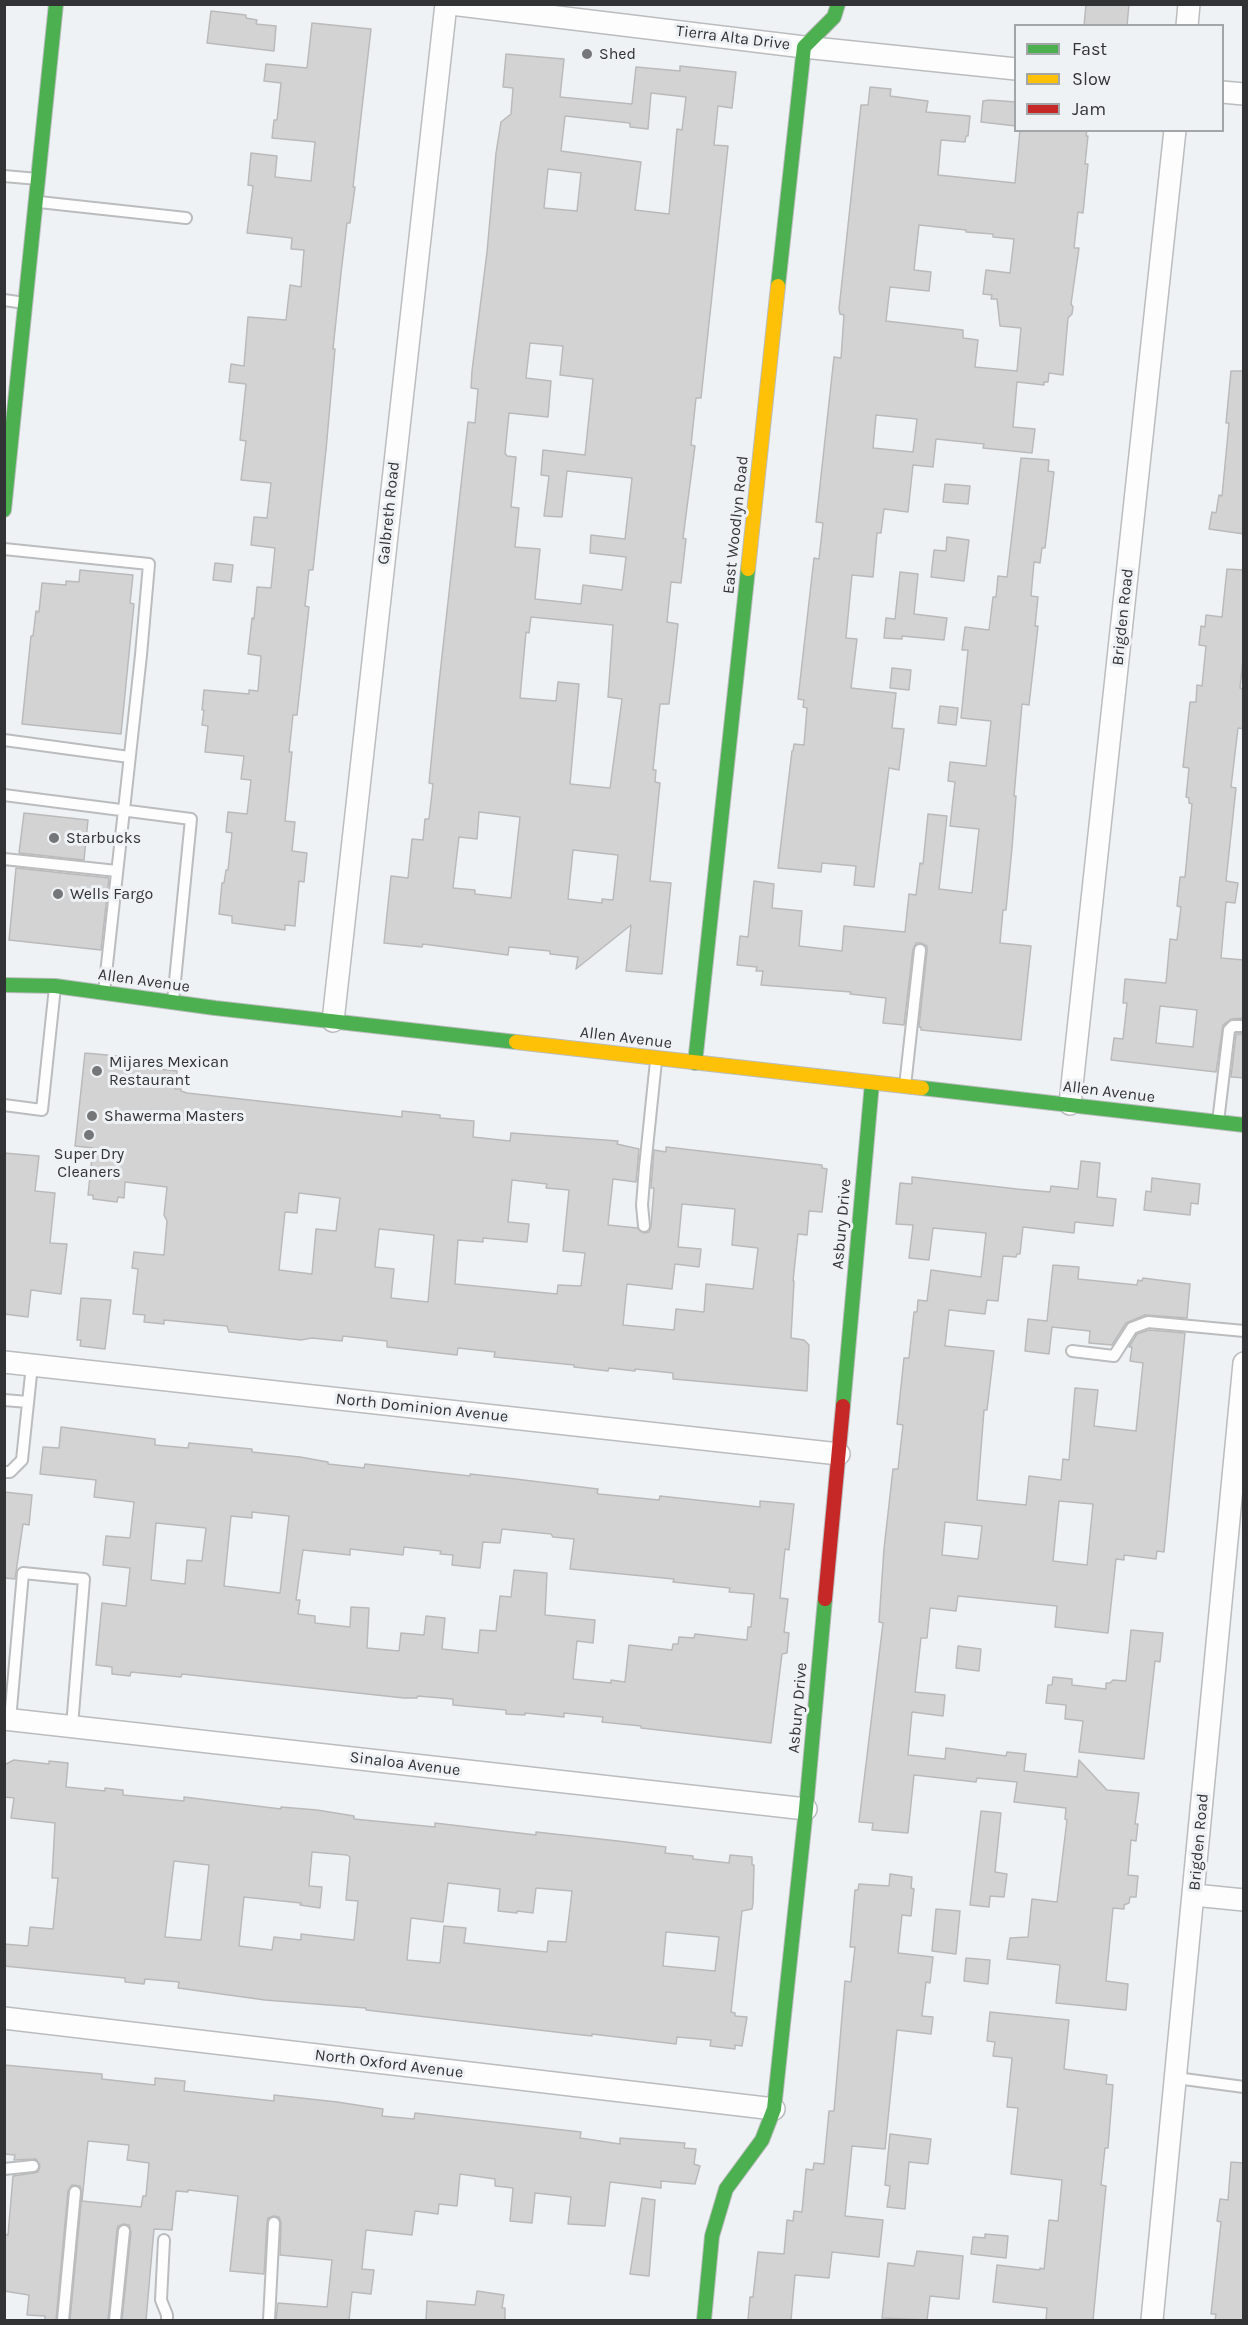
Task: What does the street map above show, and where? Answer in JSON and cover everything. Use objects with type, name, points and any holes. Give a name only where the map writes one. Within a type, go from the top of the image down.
[{"type":"street","points":[[4,510],[8,446],[56,4]]},
{"type":"street","name":"Galbreth Road","points":[[333,1022],[446,4]]},
{"type":"street","name":"Tierra Alta Drive","points":[[451,4],[804,47],[1014,69]]},
{"type":"street","points":[[804,47],[834,17],[838,4]]},
{"type":"street","points":[[1187,24],[1189,4]]},
{"type":"street","name":"East Woodlyn Road","points":[[695,1063],[804,47]]},
{"type":"street","points":[[1224,92],[1244,94]]},
{"type":"street","name":"Brigden Road","points":[[1070,1104],[1175,132]]},
{"type":"street","name":"Allen Avenue","points":[[4,985],[55,986],[333,1022],[1244,1125]]},
{"type":"street","name":"Asbury Drive","points":[[704,2320],[712,2236],[726,2189],[762,2140],[774,2109],[806,1809],[872,1083]]},
{"type":"street","name":"North Dominion Avenue","points":[[4,1362],[839,1454]]},
{"type":"street","name":"Brigden Road","points":[[1152,2320],[1244,1364]]},
{"type":"street","name":"Sinaloa Avenue","points":[[7,1719],[806,1809]]},
{"type":"street","points":[[1194,1894],[1244,1900]]},
{"type":"street","name":"North Oxford Avenue","points":[[4,2018],[774,2109]]},
{"type":"lane","points":[[4,176],[38,178]]},
{"type":"lane","points":[[36,201],[186,218]]},
{"type":"lane","points":[[4,300],[25,303]]},
{"type":"lane","points":[[4,549],[149,564],[104,992]]},
{"type":"lane","points":[[4,740],[129,757]]},
{"type":"lane","points":[[4,795],[191,819],[173,1002]]},
{"type":"lane","points":[[4,859],[117,871]]},
{"type":"lane","points":[[905,1086],[920,950]]},
{"type":"lane","points":[[4,1105],[42,1110],[55,986]]},
{"type":"lane","points":[[1218,1122],[1229,1030],[1233,1026],[1244,1026]]},
{"type":"lane","points":[[644,1226],[642,1205],[656,1058]]},
{"type":"lane","points":[[1072,1351],[1114,1356],[1132,1328],[1148,1322],[1244,1331]]},
{"type":"lane","points":[[4,1472],[9,1472],[22,1460],[32,1365]]},
{"type":"lane","points":[[4,1400],[28,1402]]},
{"type":"lane","points":[[7,1719],[23,1573],[84,1579],[72,1725]]},
{"type":"lane","points":[[1176,2078],[1244,2087]]},
{"type":"lane","points":[[4,2169],[33,2166]]},
{"type":"lane","points":[[63,2320],[75,2192]]},
{"type":"lane","points":[[269,2320],[274,2223]]},
{"type":"lane","points":[[115,2320],[124,2231]]},
{"type":"lane","points":[[164,2240],[161,2300],[167,2320]]},
{"type":"building","points":[[1086,4],[1129,4],[1127,24],[1084,24]]},
{"type":"building","points":[[211,11],[246,15],[246,18],[257,20],[256,24],[276,26],[274,51],[207,43]]},
{"type":"building","points":[[312,23],[371,29],[353,187],[355,187],[350,223],[347,223],[341,273],[313,570],[309,570],[305,606],[309,607],[297,715],[293,715],[289,752],[292,752],[285,821],[295,822],[292,851],[307,853],[304,882],[299,881],[295,926],[285,925],[285,930],[232,923],[232,916],[219,914],[222,883],[224,883],[226,870],[228,870],[232,833],[226,832],[228,812],[247,814],[251,780],[241,779],[244,756],[205,752],[208,726],[202,725],[204,710],[202,710],[204,690],[249,694],[249,690],[258,691],[261,656],[248,654],[252,618],[254,619],[257,587],[271,588],[275,548],[251,545],[254,517],[267,518],[271,483],[241,480],[246,441],[240,440],[246,384],[229,382],[231,364],[244,366],[248,317],[286,320],[290,285],[301,287],[304,250],[291,249],[292,238],[247,233],[253,186],[248,185],[251,153],[277,156],[275,177],[311,181],[315,142],[272,138],[274,120],[277,120],[281,83],[264,81],[266,64],[307,68]]},
{"type":"building","points":[[506,54],[564,59],[560,97],[632,104],[636,67],[680,71],[680,66],[736,72],[732,108],[718,106],[714,145],[728,146],[701,398],[696,398],[691,445],[695,446],[683,538],[686,539],[681,583],[671,582],[667,622],[678,624],[669,704],[660,704],[653,770],[656,770],[655,782],[660,783],[650,881],[671,883],[662,974],[626,971],[631,925],[576,969],[578,957],[550,954],[550,951],[509,947],[508,955],[423,944],[422,947],[384,943],[391,876],[408,878],[412,839],[423,840],[425,819],[429,819],[433,784],[429,783],[468,422],[475,423],[478,389],[471,388],[472,371],[487,252],[496,153],[501,122],[511,114],[513,88],[503,87]],"holes":[[[651,93],[686,97],[682,130],[677,129],[669,214],[635,210],[641,162],[561,151],[565,116],[630,123],[630,127],[648,129]],[[548,169],[581,173],[577,211],[544,208]],[[530,343],[563,346],[560,375],[593,379],[585,455],[543,450],[541,475],[549,476],[544,516],[562,517],[567,471],[632,478],[625,539],[591,535],[590,553],[626,557],[622,590],[583,585],[581,604],[535,599],[540,549],[515,547],[519,508],[511,507],[516,457],[507,456],[505,453],[509,413],[548,417],[551,381],[526,378]],[[531,617],[613,625],[608,697],[622,699],[610,788],[570,784],[579,684],[558,682],[556,701],[520,698],[526,632],[529,633]],[[479,812],[520,817],[511,898],[475,894],[475,890],[453,888],[459,837],[477,839]],[[573,850],[618,855],[613,900],[602,899],[602,903],[568,899]]]},
{"type":"building","points":[[870,87],[891,89],[890,96],[928,101],[926,112],[970,116],[968,136],[965,142],[941,140],[938,175],[1015,183],[1020,132],[1087,132],[1086,136],[1088,136],[1085,164],[1088,164],[1083,213],[1078,212],[1074,248],[1079,248],[1071,304],[1072,314],[1068,318],[1063,375],[1049,373],[1048,382],[1044,382],[1044,385],[1017,382],[1013,427],[1035,429],[1032,453],[983,448],[984,444],[936,439],[933,467],[913,465],[908,512],[884,509],[881,533],[877,533],[873,577],[852,575],[846,638],[857,639],[851,688],[896,693],[892,728],[904,729],[899,770],[889,768],[874,887],[854,885],[856,866],[822,863],[821,872],[778,868],[792,751],[794,744],[804,745],[807,708],[803,707],[804,700],[798,699],[814,558],[819,559],[823,523],[816,522],[834,357],[841,358],[844,315],[840,314],[839,309],[861,105],[868,105]],"holes":[[[919,225],[966,230],[966,232],[993,234],[993,237],[1014,239],[1010,273],[986,270],[983,294],[992,295],[991,299],[997,299],[1000,326],[1021,328],[1017,371],[975,367],[978,340],[963,338],[963,330],[886,321],[890,287],[929,291],[931,272],[914,270]],[[876,415],[917,419],[913,452],[873,448]]]},
{"type":"building","points":[[983,101],[1014,102],[1014,126],[981,122]]},
{"type":"building","points":[[1231,371],[1244,371],[1244,534],[1209,529],[1212,512],[1216,513],[1219,495],[1222,496]]},
{"type":"building","points":[[1021,458],[1049,460],[1048,471],[1054,472],[1045,548],[1042,548],[1040,563],[1034,562],[1031,596],[1038,597],[1035,626],[1038,626],[1029,705],[1022,704],[1012,848],[1006,910],[1003,910],[1000,943],[1031,946],[1021,1040],[921,1030],[919,1027],[927,946],[921,943],[916,943],[913,949],[904,1025],[883,1023],[886,998],[850,994],[851,992],[761,985],[763,971],[756,971],[757,967],[737,965],[740,936],[748,937],[754,881],[774,884],[772,908],[802,911],[799,946],[842,951],[844,926],[905,932],[909,894],[916,895],[920,863],[923,864],[928,814],[947,816],[939,889],[972,893],[979,829],[950,826],[955,782],[948,781],[950,762],[986,766],[991,721],[961,718],[968,650],[962,650],[965,627],[989,630],[998,576],[1007,577]]},
{"type":"building","points":[[945,484],[970,486],[968,504],[943,502]]},
{"type":"building","points":[[947,537],[969,540],[964,581],[931,577],[934,550],[946,551]]},
{"type":"building","points":[[215,563],[233,565],[231,582],[213,580]]},
{"type":"building","points":[[1227,569],[1244,570],[1244,651],[1240,688],[1244,689],[1244,729],[1238,728],[1231,787],[1236,788],[1226,881],[1238,883],[1235,903],[1226,902],[1221,958],[1244,960],[1244,1018],[1231,1019],[1223,1025],[1216,1072],[1111,1060],[1114,1038],[1123,1039],[1127,1003],[1123,1003],[1125,979],[1166,983],[1170,939],[1177,940],[1181,907],[1177,906],[1180,877],[1185,877],[1192,804],[1186,797],[1189,768],[1183,767],[1190,702],[1196,702],[1197,685],[1202,686],[1206,646],[1199,645],[1201,626],[1205,627],[1206,615],[1222,617]],"holes":[[[1160,1006],[1197,1010],[1193,1047],[1156,1043]]]},
{"type":"building","points":[[80,570],[133,575],[130,603],[134,604],[121,734],[22,724],[31,636],[33,636],[36,611],[39,612],[42,583],[66,585],[66,581],[79,582]]},
{"type":"building","points":[[900,572],[918,574],[914,614],[947,618],[944,640],[902,636],[902,639],[884,638],[886,618],[895,619]]},
{"type":"building","points":[[892,668],[911,670],[909,690],[890,688]]},
{"type":"building","points":[[940,706],[958,708],[956,725],[938,723]]},
{"type":"building","points":[[24,813],[88,820],[84,860],[19,853]]},
{"type":"building","points":[[16,868],[109,878],[101,950],[9,940]]},
{"type":"building","points":[[1236,1034],[1244,1034],[1244,1078],[1231,1077]]},
{"type":"building","points":[[85,1053],[150,1059],[149,1068],[177,1071],[175,1089],[181,1089],[187,1093],[402,1117],[402,1111],[440,1115],[440,1118],[474,1121],[473,1137],[510,1141],[511,1133],[618,1141],[617,1144],[639,1149],[636,1182],[613,1179],[608,1225],[637,1228],[644,1233],[649,1232],[651,1226],[654,1150],[666,1152],[666,1147],[822,1165],[822,1168],[827,1169],[822,1212],[809,1211],[807,1235],[798,1234],[793,1281],[791,1338],[804,1340],[809,1345],[807,1391],[673,1379],[673,1373],[635,1369],[635,1371],[609,1368],[608,1371],[574,1367],[574,1365],[494,1357],[495,1352],[458,1348],[457,1355],[387,1347],[387,1341],[343,1336],[342,1341],[312,1338],[301,1340],[229,1332],[227,1326],[164,1320],[164,1324],[144,1322],[145,1315],[133,1314],[138,1269],[132,1268],[134,1252],[164,1255],[167,1187],[125,1182],[124,1198],[118,1197],[117,1202],[93,1199],[93,1195],[88,1195],[93,1148],[75,1146]],"holes":[[[512,1180],[547,1184],[546,1188],[569,1190],[563,1251],[585,1253],[581,1286],[558,1285],[557,1294],[455,1284],[458,1240],[483,1242],[483,1238],[527,1242],[529,1224],[508,1222]],[[299,1193],[340,1198],[336,1231],[316,1229],[312,1274],[279,1270],[285,1212],[297,1213]],[[682,1204],[735,1209],[732,1245],[758,1248],[753,1289],[706,1284],[704,1312],[676,1309],[674,1330],[623,1325],[627,1284],[672,1289],[675,1264],[699,1267],[701,1249],[678,1247]],[[379,1229],[434,1235],[428,1302],[391,1298],[394,1269],[375,1267]]]},
{"type":"building","points":[[4,1153],[39,1156],[35,1191],[55,1193],[50,1243],[67,1244],[61,1294],[31,1290],[28,1317],[4,1314]]},
{"type":"building","points":[[1081,1161],[1100,1163],[1097,1197],[1116,1199],[1113,1226],[1075,1222],[1074,1233],[1023,1227],[1020,1254],[1016,1257],[1003,1256],[998,1301],[987,1300],[985,1314],[949,1310],[945,1346],[994,1351],[987,1410],[984,1410],[977,1500],[1026,1505],[1029,1476],[1061,1480],[1063,1459],[1069,1460],[1075,1388],[1098,1390],[1094,1426],[1136,1431],[1143,1363],[1130,1361],[1132,1347],[1129,1347],[1137,1334],[1149,1330],[1185,1333],[1164,1552],[1157,1551],[1156,1559],[1124,1555],[1124,1560],[1116,1559],[1108,1633],[1055,1627],[1057,1606],[958,1596],[956,1611],[930,1608],[927,1638],[921,1638],[915,1692],[945,1695],[943,1716],[912,1712],[908,1755],[945,1759],[946,1748],[1006,1756],[1007,1752],[1026,1754],[1024,1771],[1077,1777],[1079,1760],[1107,1790],[1139,1793],[1135,1824],[1138,1824],[1136,1841],[1131,1840],[1128,1875],[1138,1876],[1136,1897],[1130,1897],[1124,1909],[1113,1908],[1106,1981],[1128,1984],[1126,2010],[1056,2003],[1060,1965],[1007,1959],[1010,1938],[1028,1937],[1032,1899],[1057,1902],[1067,1820],[1065,1819],[1066,1808],[1014,1802],[1017,1782],[977,1778],[976,1782],[914,1775],[908,1833],[872,1830],[873,1823],[859,1822],[883,1623],[879,1622],[884,1549],[893,1469],[898,1469],[903,1425],[897,1424],[904,1358],[909,1358],[914,1312],[917,1312],[918,1300],[927,1301],[931,1270],[981,1277],[986,1233],[933,1228],[929,1260],[909,1258],[913,1225],[896,1224],[900,1183],[912,1184],[912,1177],[1050,1192],[1051,1186],[1078,1189]],"holes":[[[1059,1501],[1093,1504],[1087,1565],[1053,1561]],[[945,1522],[982,1526],[978,1559],[942,1555]]]},
{"type":"building","points":[[1152,1178],[1200,1184],[1198,1204],[1191,1203],[1190,1215],[1144,1210],[1146,1191],[1151,1192]]},
{"type":"building","points":[[1053,1265],[1079,1267],[1078,1279],[1137,1285],[1138,1280],[1142,1281],[1143,1278],[1190,1284],[1187,1318],[1145,1315],[1126,1323],[1112,1345],[1089,1343],[1090,1331],[1052,1327],[1049,1354],[1025,1351],[1028,1319],[1047,1321]]},
{"type":"building","points":[[81,1298],[111,1300],[105,1349],[80,1346],[81,1340],[77,1340]]},
{"type":"building","points":[[61,1427],[155,1439],[155,1445],[188,1448],[189,1443],[252,1449],[252,1452],[300,1457],[328,1462],[328,1464],[364,1468],[365,1464],[507,1478],[598,1489],[599,1494],[659,1500],[660,1496],[760,1507],[760,1501],[794,1504],[789,1550],[785,1549],[780,1598],[788,1599],[784,1632],[789,1633],[787,1653],[782,1654],[771,1743],[602,1722],[603,1717],[564,1713],[564,1717],[525,1713],[525,1715],[506,1714],[506,1710],[453,1705],[453,1699],[418,1696],[417,1698],[404,1698],[182,1674],[181,1677],[131,1672],[130,1676],[112,1674],[112,1667],[96,1665],[102,1603],[126,1606],[130,1568],[103,1565],[106,1536],[130,1538],[134,1502],[94,1497],[96,1480],[40,1474],[43,1447],[59,1448]],"holes":[[[252,1512],[289,1516],[280,1593],[224,1586],[231,1516],[252,1518]],[[156,1523],[206,1528],[202,1561],[187,1560],[185,1584],[151,1580]],[[502,1529],[551,1534],[553,1537],[574,1539],[570,1569],[674,1579],[673,1582],[730,1588],[729,1592],[754,1594],[751,1627],[748,1627],[747,1640],[695,1634],[694,1638],[679,1637],[678,1644],[673,1644],[672,1650],[629,1645],[625,1682],[611,1680],[611,1683],[573,1679],[577,1641],[593,1643],[595,1620],[545,1615],[547,1573],[514,1570],[511,1597],[500,1596],[496,1631],[480,1630],[478,1653],[442,1649],[445,1618],[426,1616],[424,1635],[401,1633],[399,1651],[367,1648],[369,1608],[351,1607],[350,1627],[315,1623],[315,1616],[298,1614],[300,1600],[296,1600],[303,1550],[350,1555],[350,1549],[403,1555],[404,1547],[441,1551],[440,1554],[453,1555],[452,1565],[480,1568],[483,1542],[500,1543]]]},
{"type":"building","points":[[4,1492],[32,1495],[29,1525],[23,1524],[15,1579],[4,1578]]},
{"type":"building","points":[[1131,1630],[1163,1633],[1160,1662],[1155,1661],[1144,1759],[1079,1752],[1083,1721],[1065,1719],[1066,1705],[1046,1703],[1048,1685],[1052,1685],[1053,1677],[1072,1679],[1072,1685],[1106,1689],[1106,1683],[1113,1680],[1126,1681]]},
{"type":"building","points":[[958,1646],[981,1649],[979,1671],[956,1668]]},
{"type":"building","points":[[14,1760],[49,1764],[49,1761],[68,1763],[66,1787],[105,1791],[105,1788],[123,1790],[123,1795],[184,1801],[184,1797],[281,1809],[281,1807],[317,1810],[354,1816],[354,1819],[435,1827],[435,1823],[536,1835],[536,1832],[618,1841],[666,1847],[665,1853],[729,1863],[730,1855],[752,1857],[752,1865],[754,1865],[753,1903],[752,1909],[742,1911],[731,2012],[735,2013],[735,2016],[747,2017],[742,2046],[735,2045],[735,2049],[710,2046],[711,2040],[677,2037],[676,2044],[592,2034],[592,2036],[573,2034],[366,2010],[366,2008],[265,2000],[178,1988],[179,1982],[145,1979],[144,1984],[125,1982],[125,1978],[4,1966],[4,1944],[28,1946],[30,1927],[53,1929],[58,1878],[52,1878],[55,1823],[11,1818],[14,1798],[4,1797],[4,1765]],"holes":[[[312,1852],[350,1857],[346,1900],[358,1901],[354,1940],[301,1934],[301,1940],[274,1937],[272,1950],[239,1946],[244,1897],[301,1903],[300,1905],[320,1908],[322,1887],[309,1886]],[[174,1861],[209,1865],[201,1940],[165,1937]],[[448,1883],[500,1889],[498,1911],[517,1913],[517,1911],[533,1913],[536,1888],[572,1891],[566,1942],[548,1941],[547,1952],[464,1943],[466,1928],[444,1926],[440,1963],[407,1960],[411,1918],[443,1922]],[[666,1932],[719,1937],[715,1971],[663,1966]]]},
{"type":"building","points":[[981,1811],[1001,1813],[995,1872],[1007,1874],[1004,1897],[990,1896],[989,1907],[970,1905]]},
{"type":"building","points":[[890,1874],[912,1877],[911,1888],[914,1889],[911,1916],[902,1915],[898,1953],[933,1957],[930,1983],[926,1982],[922,2016],[933,2017],[931,2034],[897,2030],[885,2149],[852,2146],[845,2216],[883,2220],[879,2257],[832,2252],[829,2278],[795,2275],[791,2320],[748,2320],[758,2252],[784,2254],[787,2220],[793,2221],[794,2211],[802,2212],[806,2169],[813,2170],[814,2163],[824,2164],[829,2111],[834,2111],[845,1981],[851,1982],[855,1947],[850,1947],[855,1890],[858,1890],[859,1884],[889,1886]]},
{"type":"building","points":[[936,1909],[960,1911],[956,1954],[932,1951]]},
{"type":"building","points":[[966,1958],[990,1960],[988,1984],[964,1981]]},
{"type":"building","points":[[990,2012],[1069,2020],[1064,2069],[1107,2075],[1106,2084],[1113,2085],[1108,2148],[1105,2148],[1101,2185],[1106,2186],[1093,2320],[1046,2320],[1047,2308],[993,2302],[997,2265],[1044,2269],[1049,2220],[1058,2221],[1062,2180],[1011,2174],[1018,2108],[1007,2107],[1012,2058],[993,2056],[995,2042],[987,2041]]},
{"type":"building","points":[[4,2065],[102,2074],[102,2079],[155,2085],[155,2078],[185,2081],[184,2091],[274,2101],[274,2095],[337,2102],[383,2109],[382,2116],[414,2119],[415,2113],[581,2132],[580,2138],[620,2144],[620,2138],[685,2143],[684,2148],[696,2149],[694,2164],[700,2166],[695,2184],[661,2181],[661,2188],[610,2182],[605,2226],[568,2224],[571,2197],[535,2193],[532,2223],[510,2221],[513,2188],[495,2186],[495,2179],[460,2174],[457,2206],[439,2204],[438,2214],[415,2211],[412,2235],[366,2230],[362,2269],[374,2270],[371,2294],[352,2292],[349,2320],[276,2320],[278,2303],[327,2307],[332,2260],[280,2255],[281,2223],[279,2217],[274,2216],[268,2218],[267,2223],[264,2274],[230,2271],[238,2196],[188,2190],[188,2192],[176,2191],[172,2230],[154,2229],[146,2320],[122,2320],[131,2232],[129,2225],[124,2224],[118,2226],[117,2230],[108,2320],[70,2320],[82,2193],[80,2186],[72,2185],[68,2191],[56,2320],[45,2320],[45,2316],[27,2315],[29,2295],[4,2291],[4,2234],[8,2235],[13,2176],[38,2172],[40,2166],[36,2159],[14,2160],[15,2155],[4,2154]],"holes":[[[88,2141],[129,2145],[127,2160],[149,2163],[146,2196],[143,2196],[141,2207],[82,2201]]]},
{"type":"building","points":[[890,2134],[931,2139],[928,2164],[909,2162],[905,2209],[887,2207],[890,2186],[885,2185]]},
{"type":"building","points":[[1231,2162],[1244,2163],[1244,2320],[1215,2320],[1216,2314],[1211,2314],[1221,2222],[1217,2221],[1220,2199],[1228,2200]]},
{"type":"building","points":[[642,2198],[655,2200],[649,2276],[630,2274]]},
{"type":"building","points":[[985,2234],[1008,2236],[1006,2258],[971,2254],[973,2237],[985,2238]]},
{"type":"building","points":[[917,2251],[963,2256],[959,2299],[930,2296],[927,2320],[882,2318],[888,2263],[914,2266]]},
{"type":"building","points":[[477,2291],[504,2295],[502,2308],[505,2308],[505,2320],[426,2320],[427,2301],[475,2305]]},
{"type":"traffic: fast","points":[[4,510],[56,4]]},
{"type":"traffic: fast","points":[[778,286],[804,47],[834,17],[838,4]]},
{"type":"traffic: fast","points":[[695,1063],[748,569]]},
{"type":"traffic: fast","points":[[4,985],[55,986],[215,1008],[516,1042]]},
{"type":"traffic: fast","points":[[843,1406],[872,1083]]},
{"type":"traffic: fast","points":[[922,1088],[1244,1125]]},
{"type":"traffic: fast","points":[[704,2320],[712,2236],[726,2189],[762,2140],[774,2109],[806,1809],[825,1599]]},
{"type":"traffic: slow","points":[[748,569],[778,286]]},
{"type":"traffic: slow","points":[[516,1042],[922,1088]]},
{"type":"traffic: jam","points":[[825,1599],[843,1406]]},
{"type":"place","name":"Shed","points":[[587,54]]},
{"type":"place","name":"Starbucks","points":[[54,838]]},
{"type":"place","name":"Wells Fargo","points":[[58,894]]},
{"type":"place","name":"Mijares Mexican Restaurant","points":[[97,1071]]},
{"type":"place","name":"Shawerma Masters","points":[[92,1116]]},
{"type":"place","name":"Super Dry Cleaners","points":[[89,1135]]}]
